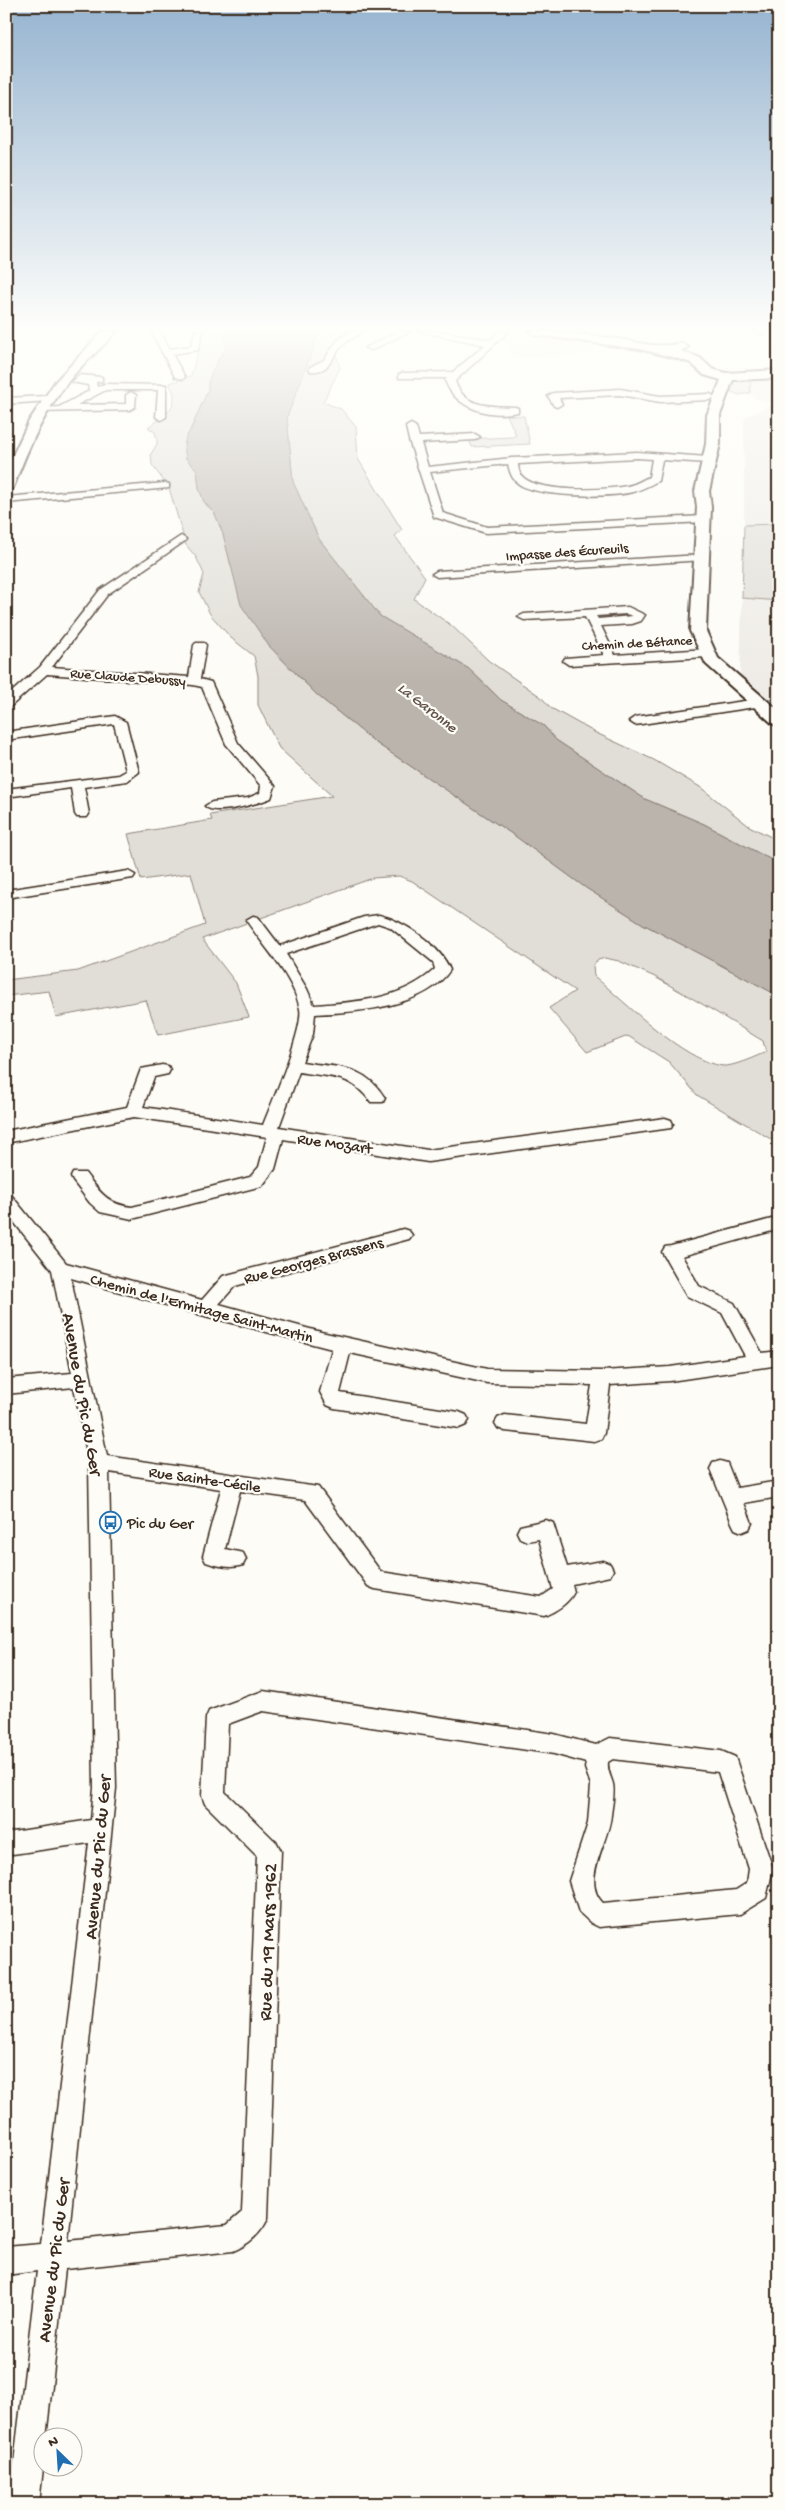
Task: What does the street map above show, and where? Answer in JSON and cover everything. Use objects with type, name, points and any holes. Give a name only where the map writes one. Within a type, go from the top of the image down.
[{"type":"street","points":[[6,488],[21,448]]},
{"type":"street","points":[[417,448],[438,515],[486,530],[704,513]]},
{"type":"street","points":[[706,448],[708,458]]},
{"type":"street","points":[[711,448],[706,476],[709,485],[708,501],[704,513],[700,558],[698,631],[707,653],[726,674],[779,720]]},
{"type":"street","points":[[425,470],[512,461],[637,455],[708,458]]},
{"type":"street","points":[[512,461],[516,476],[529,486],[554,491],[631,489],[654,479],[656,457]]},
{"type":"street","points":[[6,500],[165,486]]},
{"type":"street","points":[[6,704],[44,670],[104,592],[182,539]]},
{"type":"street","name":"Impasse des Écureuils","points":[[437,574],[700,558]]},
{"type":"street","points":[[524,617],[592,618],[611,658]]},
{"type":"street","points":[[194,681],[200,645]]},
{"type":"street","name":"Chemin de Bétance","points":[[569,661],[648,658],[707,653]]},
{"type":"street","name":"Rue Claude Debussy","points":[[44,670],[194,681],[208,685],[232,744],[268,786],[266,795],[252,802],[212,806]]},
{"type":"street","points":[[635,721],[758,703]]},
{"type":"street","points":[[6,736],[105,720],[118,721],[133,772],[122,778],[6,793]]},
{"type":"street","points":[[77,784],[82,814]]},
{"type":"street","points":[[6,894],[128,875]]},
{"type":"street","points":[[277,952],[369,920],[379,919],[395,924],[439,960],[443,970],[432,983],[372,1005],[308,1010]]},
{"type":"street","points":[[79,1178],[98,1202],[114,1213],[132,1213],[256,1182],[267,1169],[273,1133],[292,1066],[305,1034],[308,1010],[300,990],[277,952],[253,920]]},
{"type":"street","points":[[292,1066],[355,1076],[367,1085],[377,1098]]},
{"type":"street","points":[[134,1111],[147,1073],[162,1070]]},
{"type":"street","name":"Rue Mozart","points":[[6,1137],[134,1111],[428,1156],[665,1124]]},
{"type":"street","name":"Avenue du Pic du Ger","points":[[6,1200],[60,1268],[100,1463],[105,1788],[102,1830],[24,2504]]},
{"type":"street","points":[[758,1362],[728,1308],[693,1291],[671,1252],[779,1223]]},
{"type":"street","name":"Rue Georges Brassens","points":[[205,1309],[229,1281],[404,1235]]},
{"type":"street","name":"Chemin de l'Ermitage Saint-Martin","points":[[60,1268],[205,1309],[343,1344],[487,1376],[602,1378],[670,1374],[779,1358]]},
{"type":"street","points":[[343,1344],[329,1392],[334,1400],[459,1420]]},
{"type":"street","points":[[504,1423],[594,1433],[602,1378]]},
{"type":"street","points":[[6,1387],[83,1379]]},
{"type":"street","name":"Rue Sainte-Cécile","points":[[100,1463],[311,1493],[375,1580],[544,1607],[564,1592],[560,1577]]},
{"type":"street","points":[[720,1469],[742,1523]]},
{"type":"street","points":[[233,1482],[213,1556],[236,1559]]},
{"type":"street","points":[[732,1497],[779,1489]]},
{"type":"street","points":[[527,1532],[546,1529],[560,1577],[603,1570]]},
{"type":"street","name":"Rue du 19 Mars 1962","points":[[53,2255],[233,2238],[255,2218],[269,1851],[213,1796],[217,1718],[263,1701],[554,1744],[598,1756]]},
{"type":"street","points":[[610,1748],[721,1762],[728,1765],[761,1869],[758,1890],[740,1902],[599,1915],[587,1904],[581,1881],[599,1823],[602,1785],[596,1768],[598,1756],[610,1748]]},
{"type":"street","points":[[6,1844],[102,1830]]},
{"type":"street","points":[[6,2261],[53,2255]]},
{"type":"shaded area","points":[[155,448],[187,448],[186,459],[197,470],[199,488],[204,502],[215,514],[223,534],[231,566],[269,646],[317,695],[376,743],[515,836],[586,888],[643,924],[779,996],[779,1144],[697,1095],[669,1062],[628,1036],[587,1052],[549,1008],[575,991],[412,881],[399,876],[373,878],[202,939],[236,983],[249,1017],[158,1035],[146,1000],[56,1017],[49,991],[6,996],[6,980],[78,971],[205,925],[191,873],[141,880],[128,834],[212,820],[210,815],[332,796],[279,748],[258,705],[258,676],[254,656],[231,638],[210,614],[199,592],[204,574],[196,557],[186,545],[169,488],[152,465],[151,454]],"holes":[[[605,958],[619,961],[655,977],[763,1041],[766,1052],[727,1066],[707,1062],[673,1042],[638,1015],[594,976],[593,966],[598,960]]]},
{"type":"shaded area","points":[[290,448],[357,448],[358,459],[402,530],[395,536],[425,577],[414,599],[452,626],[489,661],[541,697],[551,708],[594,732],[654,760],[700,787],[749,826],[779,841],[779,864],[704,824],[645,799],[556,740],[544,726],[501,700],[469,669],[380,616],[319,539],[293,482]]},
{"type":"shaded area","points":[[744,448],[779,448],[779,524],[744,525]]},
{"type":"shaded area","points":[[779,524],[779,601],[742,598],[744,525]]},
{"type":"shaded area","points":[[742,598],[779,601],[779,711],[740,678]]},
{"type":"water","name":"La Garonne","points":[[184,448],[290,448],[293,482],[319,539],[380,616],[469,669],[501,700],[544,726],[556,740],[645,799],[704,824],[779,864],[779,996],[643,924],[586,888],[515,836],[376,743],[317,695],[269,646],[241,605],[223,534],[215,514],[204,502],[199,488],[197,470],[186,459]]},
{"type":"place","name":"Pic du Ger","points":[[111,1522]]}]
